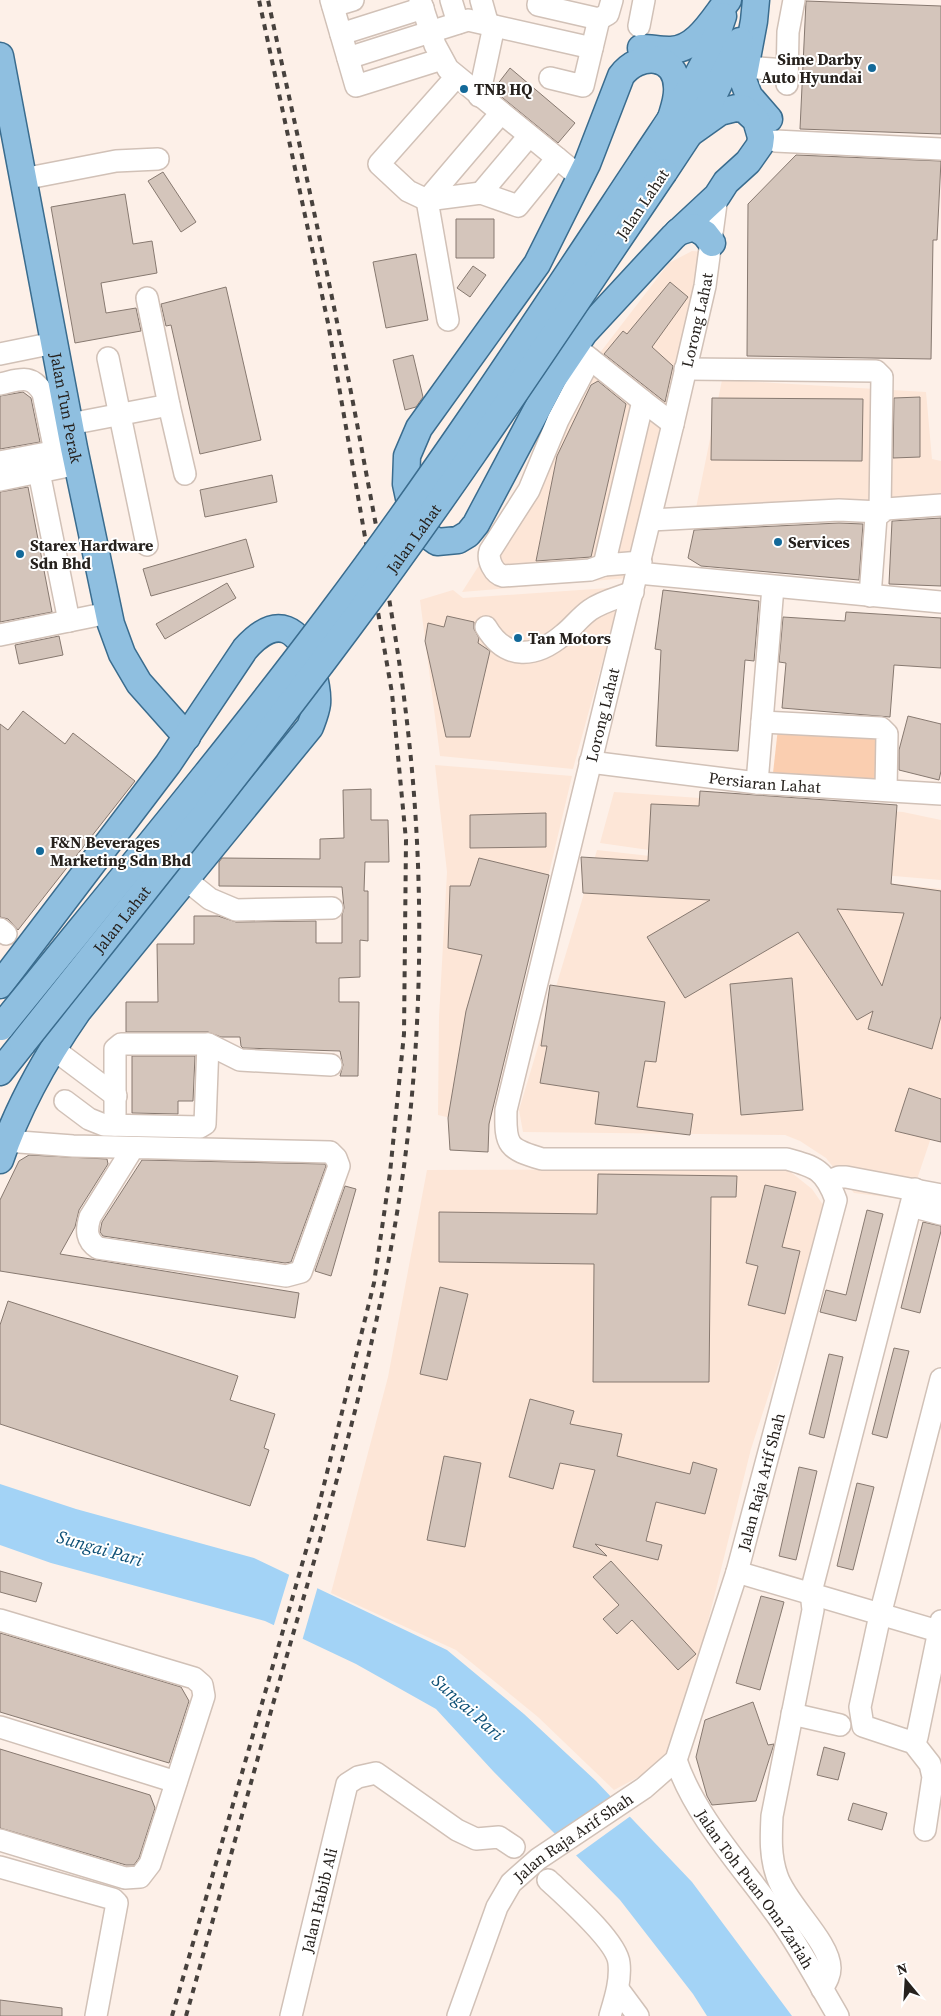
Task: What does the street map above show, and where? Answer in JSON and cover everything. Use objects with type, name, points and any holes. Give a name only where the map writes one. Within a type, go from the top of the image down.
[{"type":"main road","name":"Jalan Lahat","points":[[680,126],[710,56],[728,0]]},
{"type":"main road","points":[[579,176],[581,162],[606,90],[614,68],[620,59],[640,48],[669,50],[688,46],[700,35],[728,0]]},
{"type":"main road","name":"Jalan Lahat","points":[[0,1072],[264,739],[349,627],[446,492],[680,126],[722,80],[754,0]]},
{"type":"main road","points":[[716,196],[733,190],[756,170],[765,160],[774,141],[772,126],[767,116],[744,88],[744,67],[754,21],[754,0]]},
{"type":"main road","points":[[649,59],[661,60],[670,67],[677,86],[680,126],[727,109],[744,109],[756,120],[761,137],[757,149],[748,162],[678,232],[534,413],[476,524],[468,534],[458,540],[437,542],[430,537],[419,523],[406,484],[407,456],[419,428],[537,264],[563,214],[579,176],[587,164],[621,76],[628,66],[638,60],[649,59]]},
{"type":"main road","name":"Jalan Tun Perak","points":[[1,66],[54,343],[69,447],[108,613],[122,654],[138,683],[187,737]]},
{"type":"main road","name":"Jalan Lahat","points":[[1,1028],[228,746],[330,615],[529,332],[654,165]]},
{"type":"main road","points":[[678,232],[694,227],[705,234],[712,243]]},
{"type":"main road","points":[[1,982],[116,834],[187,737],[253,640],[261,633],[281,628],[290,631],[303,642],[316,686],[316,712],[310,727],[78,1011],[52,1048],[2,1155]]},
{"type":"street","points":[[353,0],[332,3],[356,86],[442,59]]},
{"type":"street","points":[[451,0],[458,23]]},
{"type":"street","points":[[480,96],[491,25],[481,0]]},
{"type":"street","points":[[539,0],[538,5],[599,19],[608,14],[612,0]]},
{"type":"street","points":[[639,26],[644,0]]},
{"type":"street","points":[[744,67],[787,77],[788,32],[794,0]]},
{"type":"street","points":[[341,34],[421,4],[430,32],[442,59],[456,77],[579,176]]},
{"type":"street","points":[[550,78],[583,86],[599,19]]},
{"type":"street","points":[[348,58],[468,20],[592,48]]},
{"type":"street","points":[[456,77],[379,164],[408,190],[427,200],[481,193],[518,206],[557,158]]},
{"type":"street","points":[[427,200],[502,113]]},
{"type":"street","points":[[481,193],[529,136]]},
{"type":"street","points":[[774,141],[941,149]]},
{"type":"street","points":[[23,179],[116,161],[158,159]]},
{"type":"street","name":"Lorong Lahat","points":[[716,196],[712,243],[705,286],[651,520],[506,1110],[506,1132],[510,1143],[518,1152],[542,1159],[787,1159],[811,1166],[829,1181]]},
{"type":"street","points":[[427,200],[448,320]]},
{"type":"street","points":[[147,298],[185,474]]},
{"type":"street","points":[[0,354],[54,343]]},
{"type":"street","points":[[673,424],[582,352],[558,420],[529,490],[490,551],[488,557],[496,572],[503,576],[590,570],[604,565],[637,576],[941,602]]},
{"type":"street","points":[[108,358],[147,545]]},
{"type":"street","points":[[685,369],[876,371],[882,377],[880,512]]},
{"type":"street","points":[[0,384],[23,379],[32,380],[39,386],[69,447]]},
{"type":"street","points":[[604,565],[643,401]]},
{"type":"street","points":[[0,480],[38,472],[69,447],[120,415],[169,405]]},
{"type":"street","points":[[0,462],[69,447]]},
{"type":"street","points":[[38,472],[69,621]]},
{"type":"street","points":[[870,596],[876,516],[886,509],[941,505]]},
{"type":"street","points":[[651,520],[839,510],[880,512]]},
{"type":"street","points":[[486,627],[493,638],[508,651],[520,652],[545,648],[563,635],[588,612],[637,576]]},
{"type":"street","points":[[757,783],[773,588]]},
{"type":"street","points":[[0,635],[108,613]]},
{"type":"street","points":[[762,722],[881,728],[887,734],[886,790]]},
{"type":"street","name":"Persiaran Lahat","points":[[590,762],[757,783],[941,794]]},
{"type":"street","points":[[185,879],[210,899],[236,910],[332,908]]},
{"type":"street","points":[[115,1125],[116,1049],[121,1044],[208,1044],[240,1060],[331,1065]]},
{"type":"street","points":[[65,1102],[97,1123],[203,1126],[205,1124],[208,1044]]},
{"type":"street","points":[[52,1048],[116,1096]]},
{"type":"street","points":[[2,1155],[133,1148],[330,1152],[336,1158],[339,1166],[301,1272],[286,1276],[98,1248],[91,1243],[88,1236],[90,1217],[133,1148]]},
{"type":"street","points":[[829,1181],[839,1177],[846,1177],[913,1198],[941,1214]]},
{"type":"street","name":"Jalan Raja Arif Shah","points":[[458,2016],[497,1907],[511,1883],[558,1846],[644,1788],[676,1760],[737,1572],[836,1200],[829,1181]]},
{"type":"street","points":[[913,1198],[941,1195]]},
{"type":"street","points":[[822,1989],[829,1976],[829,1960],[824,1948],[784,1893],[772,1861],[770,1844],[772,1816],[813,1610],[811,1592],[913,1198]]},
{"type":"street","points":[[925,1830],[933,1777],[930,1764],[912,1741],[868,1729],[861,1721],[860,1707],[880,1615],[941,1379]]},
{"type":"street","points":[[737,1572],[811,1592],[880,1615],[940,1628],[918,1734],[912,1741]]},
{"type":"street","points":[[0,1620],[194,1678],[202,1685],[204,1696],[150,1864],[140,1877],[124,1878],[0,1840]]},
{"type":"street","points":[[792,1714],[840,1725]]},
{"type":"street","points":[[0,1727],[176,1782]]},
{"type":"street","name":"Jalan Toh Puan Onn Zariah","points":[[676,1760],[681,1775],[713,1829],[778,1916],[838,2016]]},
{"type":"street","name":"Jalan Habib Ali","points":[[291,2016],[347,1784],[358,1777],[376,1773],[457,1830],[476,1839],[499,1837],[514,1847]]},
{"type":"street","points":[[0,1867],[112,1899],[117,1903],[96,2016]]},
{"type":"street","points":[[548,1880],[580,1911],[616,1952],[619,1962],[618,1989],[610,2016]]},
{"type":"street","points":[[618,1989],[638,2016]]},
{"type":"shaded area","points":[[692,251],[705,252],[628,578],[462,592],[492,545],[599,354],[669,263]]},
{"type":"shaded area","name":"Services","points":[[722,380],[926,392],[932,459],[941,461],[941,495],[695,513]]},
{"type":"shaded area","points":[[623,587],[573,769],[440,756],[420,600],[453,590],[463,598]]},
{"type":"shaded area","points":[[778,728],[880,738],[876,783],[773,773]]},
{"type":"shaded area","points":[[435,765],[572,776],[489,1127],[438,1115],[439,1017],[447,872]]},
{"type":"shaded area","points":[[614,792],[903,812],[941,820],[941,880],[740,863],[600,843]]},
{"type":"shaded area","points":[[597,850],[941,889],[941,1108],[910,1200],[854,1193],[826,1158],[800,1141],[785,1135],[523,1132],[519,1110]]},
{"type":"shaded area","points":[[787,1169],[812,1189],[828,1212],[751,1449],[674,1758],[614,1790],[538,1717],[456,1650],[331,1593],[388,1377],[427,1170]]},
{"type":"water","name":"Sungai Pari","points":[[0,1484],[76,1509],[254,1558],[447,1650],[524,1714],[596,1781],[692,1882],[792,2016],[707,2016],[693,1994],[620,1900],[493,1771],[436,1709],[356,1664],[265,1621],[51,1563],[0,1545]]},
{"type":"pier","points":[[290,1572],[318,1586],[302,1641],[273,1628]]},
{"type":"pier","points":[[613,1795],[632,1815],[574,1857],[554,1837]]},
{"type":"building","name":"Sime Darby Auto Hyundai","points":[[806,1],[941,6],[941,134],[800,129]]},
{"type":"building","points":[[510,68],[575,123],[558,143],[493,90]]},
{"type":"building","points":[[796,155],[941,161],[937,240],[933,240],[931,359],[747,356],[748,204]]},
{"type":"building","points":[[163,172],[196,222],[181,232],[148,181]]},
{"type":"building","points":[[125,194],[133,244],[152,241],[157,273],[101,283],[106,313],[136,308],[141,331],[75,343],[51,207]]},
{"type":"building","points":[[456,219],[494,219],[494,258],[456,258]]},
{"type":"building","points":[[416,254],[428,320],[386,328],[373,262]]},
{"type":"building","points":[[473,266],[486,275],[470,297],[457,288]]},
{"type":"building","points":[[670,282],[688,297],[652,347],[673,366],[665,402],[604,354],[623,331],[627,334]]},
{"type":"building","points":[[226,287],[261,440],[200,454],[171,325],[166,326],[161,304]]},
{"type":"building","points":[[413,355],[423,397],[416,407],[405,410],[393,360]]},
{"type":"building","points":[[598,381],[626,404],[591,557],[536,561],[557,456],[591,385]]},
{"type":"building","points":[[23,392],[31,398],[40,442],[0,449],[0,396]]},
{"type":"building","points":[[920,397],[920,457],[893,458],[894,398]]},
{"type":"building","points":[[712,398],[863,399],[862,461],[711,460]]},
{"type":"building","points":[[272,475],[277,502],[205,517],[200,490]]},
{"type":"building","name":"Starex Hardware Sdn Bhd","points":[[28,487],[52,612],[0,622],[0,492]]},
{"type":"building","name":"Services","points":[[941,518],[941,586],[889,584],[892,521]]},
{"type":"building","name":"Services","points":[[839,523],[863,524],[859,580],[701,566],[688,558],[694,530]]},
{"type":"building","points":[[246,539],[254,567],[151,596],[143,569]]},
{"type":"building","points":[[227,583],[236,598],[165,639],[156,624]]},
{"type":"building","points":[[663,590],[759,601],[754,661],[745,660],[738,751],[656,746],[661,650],[655,649]]},
{"type":"building","points":[[846,612],[941,618],[941,668],[894,665],[890,717],[782,708],[786,663],[779,662],[783,617],[845,621]]},
{"type":"building","points":[[447,616],[474,622],[474,629],[479,638],[478,643],[490,651],[470,737],[446,737],[425,641],[428,623],[444,627]]},
{"type":"building","points":[[59,636],[63,655],[19,664],[15,645]]},
{"type":"building","name":"F&N Beverages Marketing Sdn Bhd","points":[[23,711],[65,744],[73,733],[135,781],[18,930],[8,919],[0,917],[0,724],[8,730]]},
{"type":"building","points":[[908,716],[941,724],[941,771],[939,780],[899,770],[899,750]]},
{"type":"building","points":[[371,789],[371,820],[388,820],[389,862],[365,862],[364,891],[368,891],[368,941],[360,940],[360,977],[339,978],[339,1002],[359,1002],[358,1076],[340,1076],[343,1065],[340,1051],[243,1048],[240,1037],[221,1037],[208,1032],[126,1032],[126,1002],[158,1002],[157,944],[194,944],[194,916],[218,916],[236,922],[316,921],[316,943],[342,943],[342,915],[344,908],[342,887],[219,886],[219,862],[222,858],[320,859],[320,839],[344,838],[343,790]]},
{"type":"building","points":[[700,791],[897,805],[891,884],[941,891],[941,1016],[932,1049],[868,1029],[873,1011],[857,1020],[798,932],[685,998],[647,937],[710,900],[583,893],[581,857],[648,861],[651,804],[699,806]],"holes":[[[837,909],[904,913],[882,986]]]},
{"type":"building","points":[[546,813],[546,847],[470,848],[470,815]]},
{"type":"building","points":[[479,858],[549,875],[489,1124],[488,1152],[450,1150],[448,1118],[466,1011],[482,955],[448,948],[450,886],[470,886]]},
{"type":"building","points":[[792,978],[803,1110],[741,1115],[730,984]]},
{"type":"building","points":[[550,985],[665,1002],[656,1062],[645,1061],[637,1107],[693,1114],[690,1135],[595,1124],[599,1092],[540,1083],[547,1046],[541,1046]]},
{"type":"building","points":[[132,1056],[195,1056],[193,1101],[178,1101],[178,1114],[132,1113]]},
{"type":"building","points":[[909,1088],[941,1099],[941,1142],[895,1131]]},
{"type":"building","points":[[29,1155],[107,1159],[108,1164],[79,1210],[75,1227],[60,1254],[299,1293],[295,1318],[0,1271],[0,1200],[19,1161]]},
{"type":"building","points":[[142,1160],[325,1164],[326,1166],[291,1262],[285,1263],[103,1236],[100,1232],[102,1222]]},
{"type":"building","points":[[598,1174],[737,1176],[736,1197],[711,1197],[709,1382],[593,1382],[594,1264],[439,1262],[439,1212],[597,1214]]},
{"type":"building","points":[[765,1185],[796,1192],[782,1247],[800,1251],[785,1314],[748,1305],[758,1266],[746,1263]]},
{"type":"building","points":[[345,1186],[356,1189],[331,1276],[315,1271]]},
{"type":"building","points":[[867,1210],[883,1214],[856,1321],[820,1312],[826,1290],[846,1295]]},
{"type":"building","points":[[923,1222],[941,1226],[941,1231],[920,1313],[901,1308]]},
{"type":"building","points":[[440,1287],[468,1294],[447,1380],[420,1374]]},
{"type":"building","points":[[8,1301],[238,1376],[230,1400],[275,1414],[264,1448],[269,1450],[250,1506],[0,1424],[0,1325]]},
{"type":"building","points":[[894,1348],[909,1351],[887,1438],[872,1434]]},
{"type":"building","points":[[829,1354],[843,1357],[824,1438],[809,1434]]},
{"type":"building","points":[[530,1399],[574,1411],[570,1424],[622,1434],[617,1456],[690,1474],[693,1462],[717,1469],[705,1514],[656,1502],[646,1541],[662,1545],[658,1560],[595,1544],[607,1556],[573,1547],[595,1470],[560,1463],[553,1489],[509,1477]]},
{"type":"building","points":[[444,1456],[481,1463],[465,1547],[427,1540]]},
{"type":"building","points":[[799,1467],[817,1471],[796,1560],[779,1556]]},
{"type":"building","points":[[857,1483],[874,1487],[853,1570],[837,1566]]},
{"type":"building","points":[[611,1561],[696,1654],[678,1670],[632,1620],[617,1634],[603,1619],[619,1605],[593,1577]]},
{"type":"building","points":[[0,1571],[42,1583],[36,1602],[0,1592]]},
{"type":"building","points":[[761,1596],[784,1602],[760,1690],[736,1683]]},
{"type":"building","points":[[0,1633],[181,1687],[189,1701],[169,1763],[0,1712]]},
{"type":"building","points":[[753,1702],[768,1745],[774,1744],[756,1801],[712,1805],[707,1796],[696,1757],[705,1720]]},
{"type":"building","points":[[824,1747],[845,1753],[838,1780],[817,1775]]},
{"type":"building","points":[[0,1749],[150,1795],[155,1808],[139,1858],[134,1865],[126,1865],[0,1828]]},
{"type":"building","points":[[853,1803],[887,1813],[882,1830],[848,1820]]},
{"type":"building","points":[[0,2000],[62,2008],[62,2016],[0,2016]]},
{"type":"railway","points":[[172,2016],[318,1509],[374,1283],[390,1173],[404,1034],[406,840],[392,693],[328,323],[259,0]]},
{"type":"railway","points":[[186,2016],[335,1488],[370,1348],[398,1206],[408,1134],[419,983],[419,882],[413,781],[394,628],[341,342],[268,0]]},
{"type":"place","name":"Sime Darby Auto Hyundai","points":[[872,68]]},
{"type":"place","name":"TNB HQ","points":[[464,89]]},
{"type":"place","name":"Services","points":[[778,542]]},
{"type":"place","name":"Starex Hardware Sdn Bhd","points":[[20,554]]},
{"type":"place","name":"Tan Motors","points":[[518,638]]},
{"type":"place","name":"F&N Beverages Marketing Sdn Bhd","points":[[40,851]]}]
